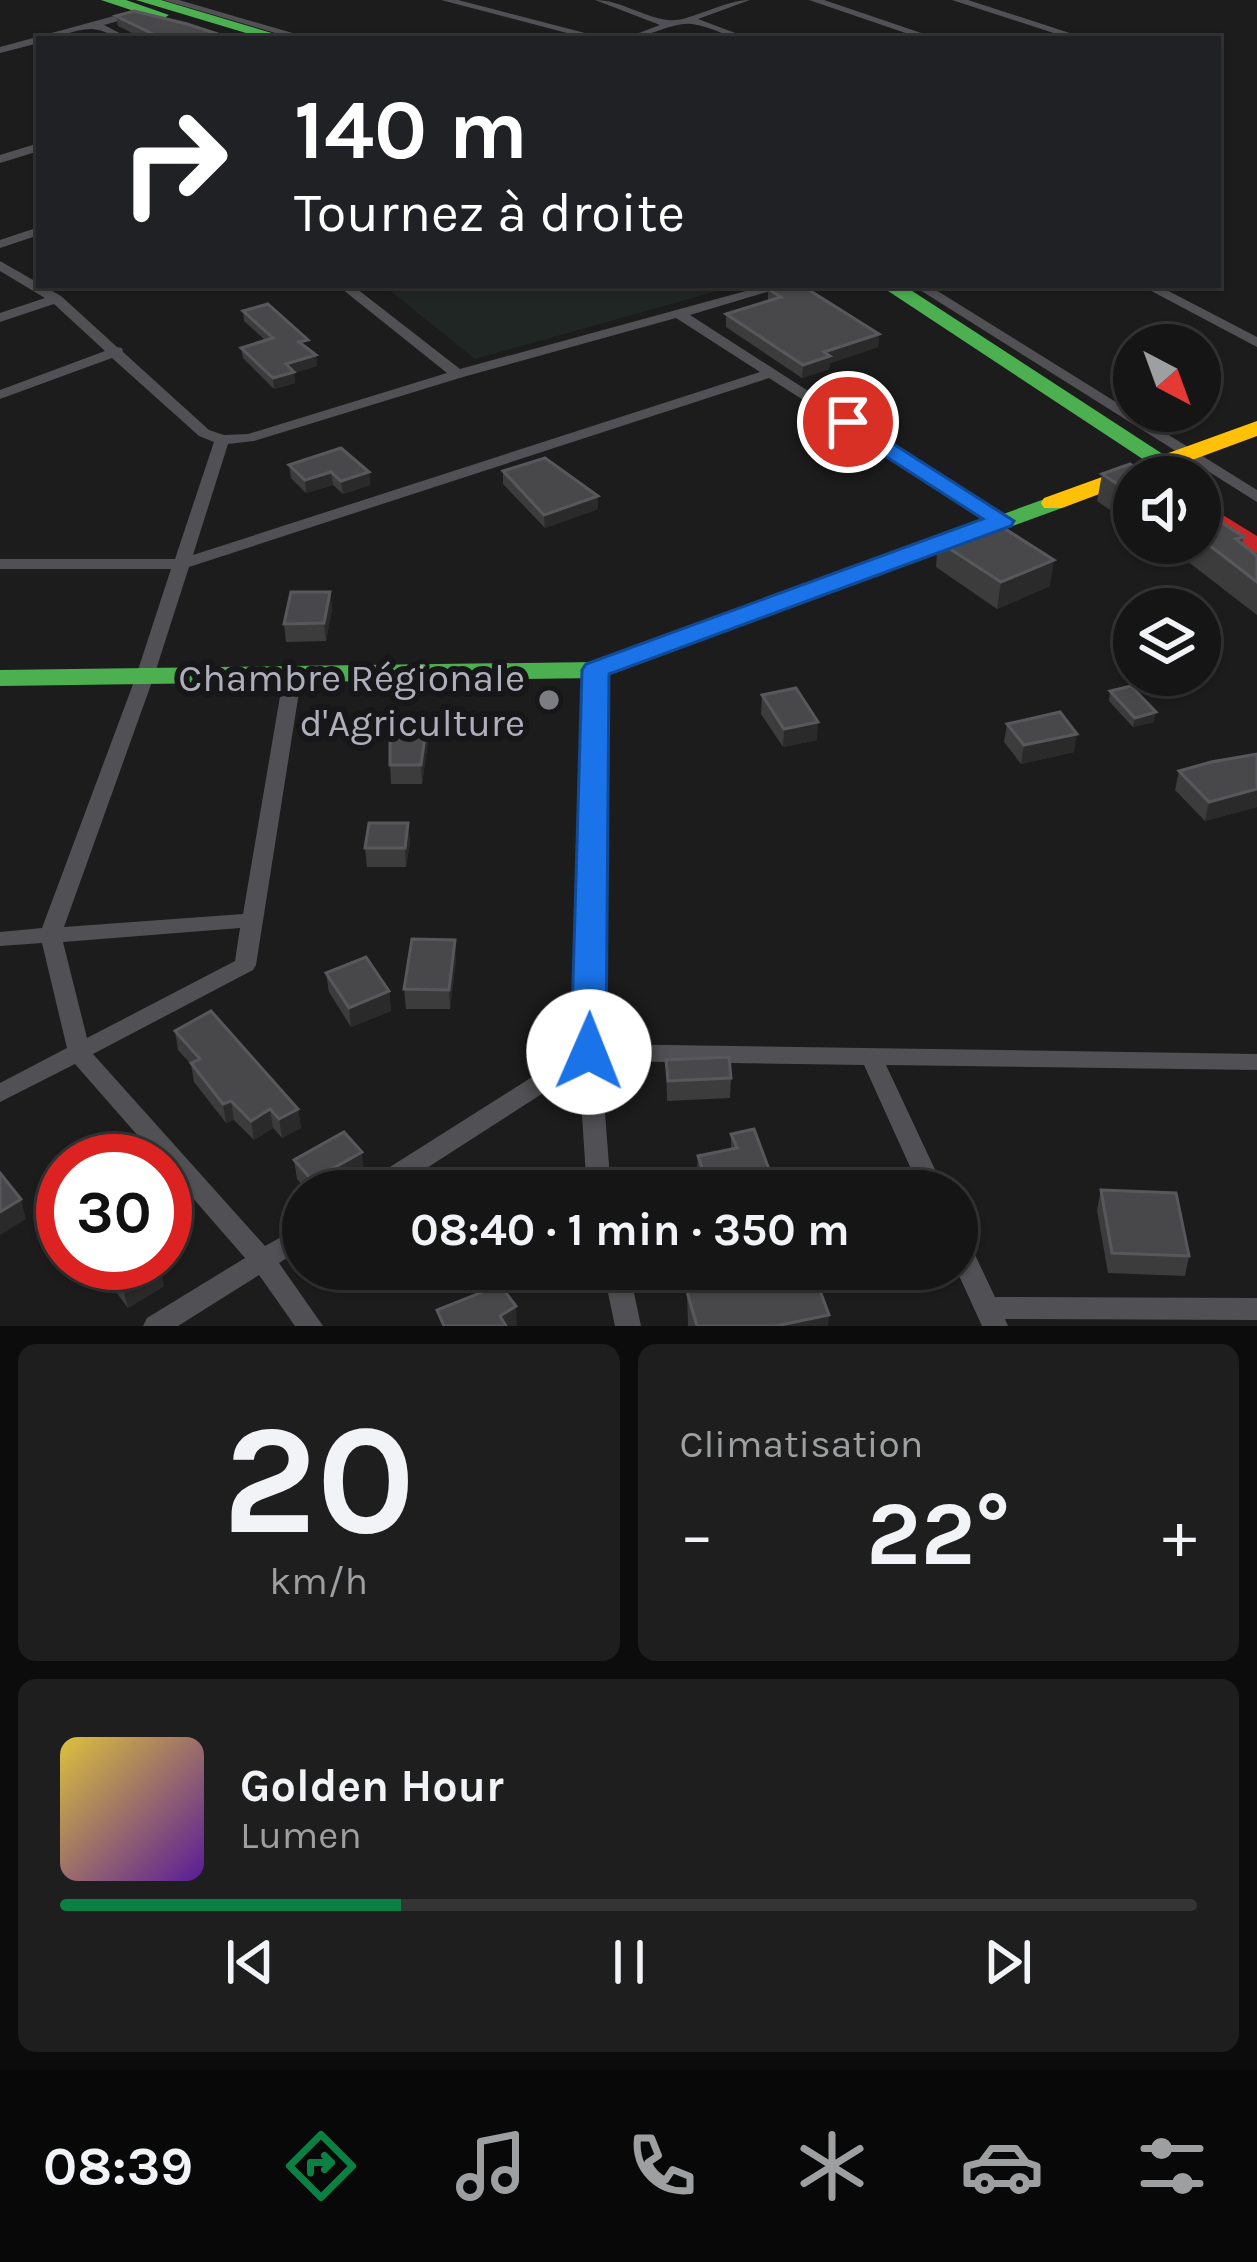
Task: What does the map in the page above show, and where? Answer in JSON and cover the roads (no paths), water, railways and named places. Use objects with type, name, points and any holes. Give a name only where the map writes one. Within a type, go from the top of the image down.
[{"type":"main road","points":[[102,12],[159,3],[274,36]]},
{"type":"main road","points":[[159,3],[240,36]]},
{"type":"main road","points":[[868,288],[1147,456]]},
{"type":"main road","points":[[894,288],[1149,456]]},
{"type":"main road","points":[[1194,456],[1257,428]]},
{"type":"main road","points":[[0,678],[596,670],[1002,521],[1113,485]]},
{"type":"main road","points":[[1221,500],[1257,524]]},
{"type":"main road","points":[[1221,522],[1257,547]]},
{"type":"street","points":[[446,0],[591,36]]},
{"type":"street","points":[[600,0],[671,25]]},
{"type":"street","points":[[637,36],[745,0]]},
{"type":"street","points":[[814,0],[925,36]]},
{"type":"street","points":[[957,0],[1073,36]]},
{"type":"street","points":[[159,3],[296,36]]},
{"type":"street","points":[[47,36],[102,12],[123,36]]},
{"type":"street","points":[[687,19],[737,36]]},
{"type":"street","points":[[0,50],[36,40]]},
{"type":"street","points":[[0,159],[36,148]]},
{"type":"street","points":[[0,244],[36,232]]},
{"type":"street","points":[[0,265],[36,287]]},
{"type":"street","points":[[38,288],[117,351],[204,433],[222,440],[249,438],[458,374],[772,288]]},
{"type":"street","points":[[348,288],[458,374]]},
{"type":"street","points":[[923,288],[1151,456]]},
{"type":"street","points":[[1153,288],[1257,344]]},
{"type":"street","points":[[0,318],[56,299]]},
{"type":"street","points":[[679,314],[1002,521]]},
{"type":"street","points":[[0,395],[117,351]]},
{"type":"street","points":[[0,564],[182,564],[771,373]]},
{"type":"street","points":[[222,440],[144,679],[51,934],[79,1053],[263,1261],[310,1326]]},
{"type":"street","points":[[1221,485],[1257,497]]},
{"type":"street","points":[[596,670],[589,1052],[597,1170]]},
{"type":"street","points":[[0,1094],[245,965],[293,673]]},
{"type":"street","points":[[0,939],[253,920]]},
{"type":"street","points":[[405,1170],[589,1052],[1257,1062]]},
{"type":"street","points":[[871,1056],[923,1170]]},
{"type":"street","points":[[156,1326],[282,1249]]},
{"type":"street","points":[[978,1289],[991,1317],[1257,1309]]},
{"type":"street","points":[[620,1290],[628,1326]]},
{"type":"place","name":"Chambre Régionale d'Agriculture","points":[[549,700]]}]
